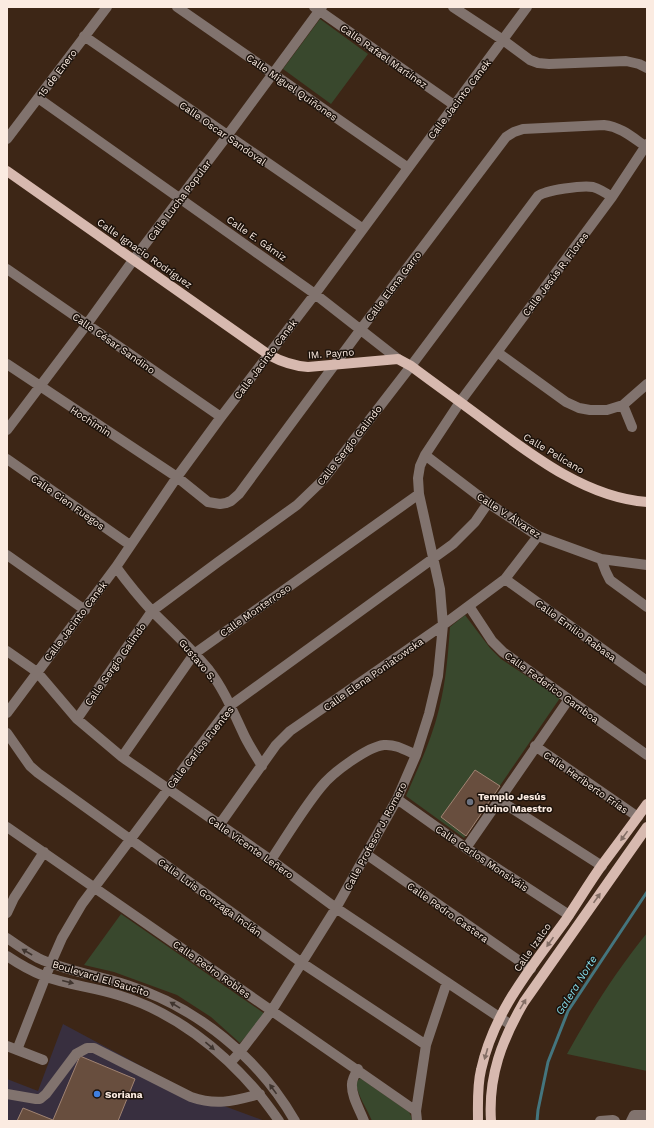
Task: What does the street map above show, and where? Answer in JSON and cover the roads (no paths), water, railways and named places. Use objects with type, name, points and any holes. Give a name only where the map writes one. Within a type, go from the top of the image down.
[{"type":"main road","name":"Calle Ignacio Rodríguez","points":[[7,171],[269,355]]},
{"type":"main road","name":"IM. Payno","points":[[269,355],[286,364],[296,366],[334,366],[398,359]]},
{"type":"main road","name":"Calle E. Gámiz","points":[[398,359],[411,366],[460,402]]},
{"type":"main road","name":"Calle Pelícano","points":[[460,402],[519,446],[573,480],[611,495],[647,502]]},
{"type":"main road","name":"Calle Izalco","points":[[478,1121],[481,1071],[489,1042],[508,1001],[647,804]]},
{"type":"main road","points":[[491,1121],[490,1106],[493,1078],[500,1052],[511,1025],[524,1002],[647,827]]},
{"type":"street","name":"15 de Enero","points":[[7,139],[107,7]]},
{"type":"street","name":"Calle Miguel Quiñones","points":[[177,7],[407,168]]},
{"type":"street","points":[[453,7],[530,60],[538,63],[549,64],[626,61],[639,64],[647,68]]},
{"type":"street","name":"Calle Jacinto Canek","points":[[7,713],[116,567],[176,477],[315,294],[362,228],[527,7]]},
{"type":"street","name":"Calle Lucha Popular","points":[[7,430],[227,136],[318,8]]},
{"type":"street","name":"Calle Rafael Martínez","points":[[318,8],[454,105]]},
{"type":"street","name":"Calle Oscar Sandoval","points":[[84,36],[362,228]]},
{"type":"street","name":"Calle E. Gámiz","points":[[38,98],[315,294],[398,359]]},
{"type":"street","name":"Calle Elena Garro","points":[[176,477],[208,502],[220,504],[231,501],[239,494],[361,329],[503,141],[510,134],[523,129],[604,125],[614,126],[646,145]]},
{"type":"street","name":"Calle Jesús R. Flores","points":[[460,402],[612,197],[646,145]]},
{"type":"street","name":"Calle Sergio Galindo","points":[[77,719],[152,611],[297,506],[323,480],[411,366],[538,196],[548,191],[590,186],[599,189],[612,197]]},
{"type":"street","name":"Calle César Sandino","points":[[7,269],[221,417]]},
{"type":"street","points":[[497,352],[566,402],[579,408],[590,410],[607,410],[623,405],[647,384]]},
{"type":"street","name":"Hochimin","points":[[7,364],[176,477]]},
{"type":"street","name":"Calle Profesor J. Romero","points":[[230,1063],[272,1010],[336,908],[397,800],[416,755],[430,714],[436,684],[443,625],[440,589],[419,494],[418,478],[420,466],[425,455],[460,402]]},
{"type":"street","points":[[623,405],[632,427]]},
{"type":"street","name":"Calle V. Álvarez","points":[[425,455],[488,503],[538,536],[601,559],[647,565]]},
{"type":"street","name":"Calle Cien Fuegos","points":[[7,459],[130,545]]},
{"type":"street","name":"Calle Monterroso","points":[[122,757],[194,654],[419,494]]},
{"type":"street","name":"Calle Carlos Fuentes","points":[[17,1050],[62,938],[82,904],[129,839],[231,705],[454,544],[475,522],[488,503]]},
{"type":"street","name":"Calle Elena Poniatowska","points":[[220,824],[276,745],[290,731],[443,625],[505,578],[538,536]]},
{"type":"street","points":[[7,555],[84,610]]},
{"type":"street","points":[[601,559],[610,580],[647,607]]},
{"type":"street","name":"Gustavo S.","points":[[116,567],[152,611],[170,627],[209,671],[231,705],[246,738],[262,766]]},
{"type":"street","name":"Calle Emilio Rabasa","points":[[505,578],[647,681]]},
{"type":"street","name":"Calle Federico Gamboa","points":[[469,606],[492,641],[503,652],[647,755]]},
{"type":"street","name":"Calle Vicente Leñero","points":[[7,651],[37,672],[77,719],[122,757],[220,824],[336,908],[511,1025]]},
{"type":"street","points":[[466,848],[535,746],[569,699]]},
{"type":"street","name":"Calle Luis Gonzaga Inclán","points":[[7,734],[30,766],[302,963],[426,1045]]},
{"type":"street","points":[[271,860],[322,786],[344,767],[365,752],[377,746],[395,746],[416,755]]},
{"type":"street","name":"Calle Heriberto Frías","points":[[535,746],[638,817]]},
{"type":"street","name":"Calle Carlos Monsiváis","points":[[397,800],[466,848],[569,915]]},
{"type":"street","points":[[499,800],[602,866]]},
{"type":"street","name":"Calle Pedro Robles","points":[[7,827],[358,1069],[417,1116]]},
{"type":"street","points":[[7,913],[14,898],[44,852]]},
{"type":"street","name":"Calle Pedro Castera","points":[[366,854],[531,969]]},
{"type":"street","name":"Boulevard El Saucito","points":[[7,938],[38,958],[128,985],[169,1001],[199,1019],[240,1052],[268,1082],[295,1121]]},
{"type":"street","name":"Boulevard El Saucito","points":[[7,956],[46,976],[119,995],[154,1009],[190,1030],[230,1063],[260,1094],[279,1121]]},
{"type":"street","points":[[417,1116],[426,1045],[447,982]]},
{"type":"street","points":[[7,1046],[43,1060]]},
{"type":"street","points":[[7,1094],[40,1099],[46,1094],[76,1054],[87,1048],[94,1048],[191,1097],[202,1101],[220,1103],[260,1094]]},
{"type":"street","points":[[358,1069],[352,1086],[353,1094],[364,1121]]},
{"type":"street","points":[[631,1121],[634,1115],[647,1115]]},
{"type":"street","points":[[600,1121],[616,1121]]},
{"type":"waterway","name":"Galera Norte","points":[[537,1121],[548,1062],[568,1011],[647,892]]},
{"type":"place","name":"Templo Jesús Divino Maestro","points":[[470,802]]},
{"type":"place","name":"Soriana","points":[[97,1094]]}]
